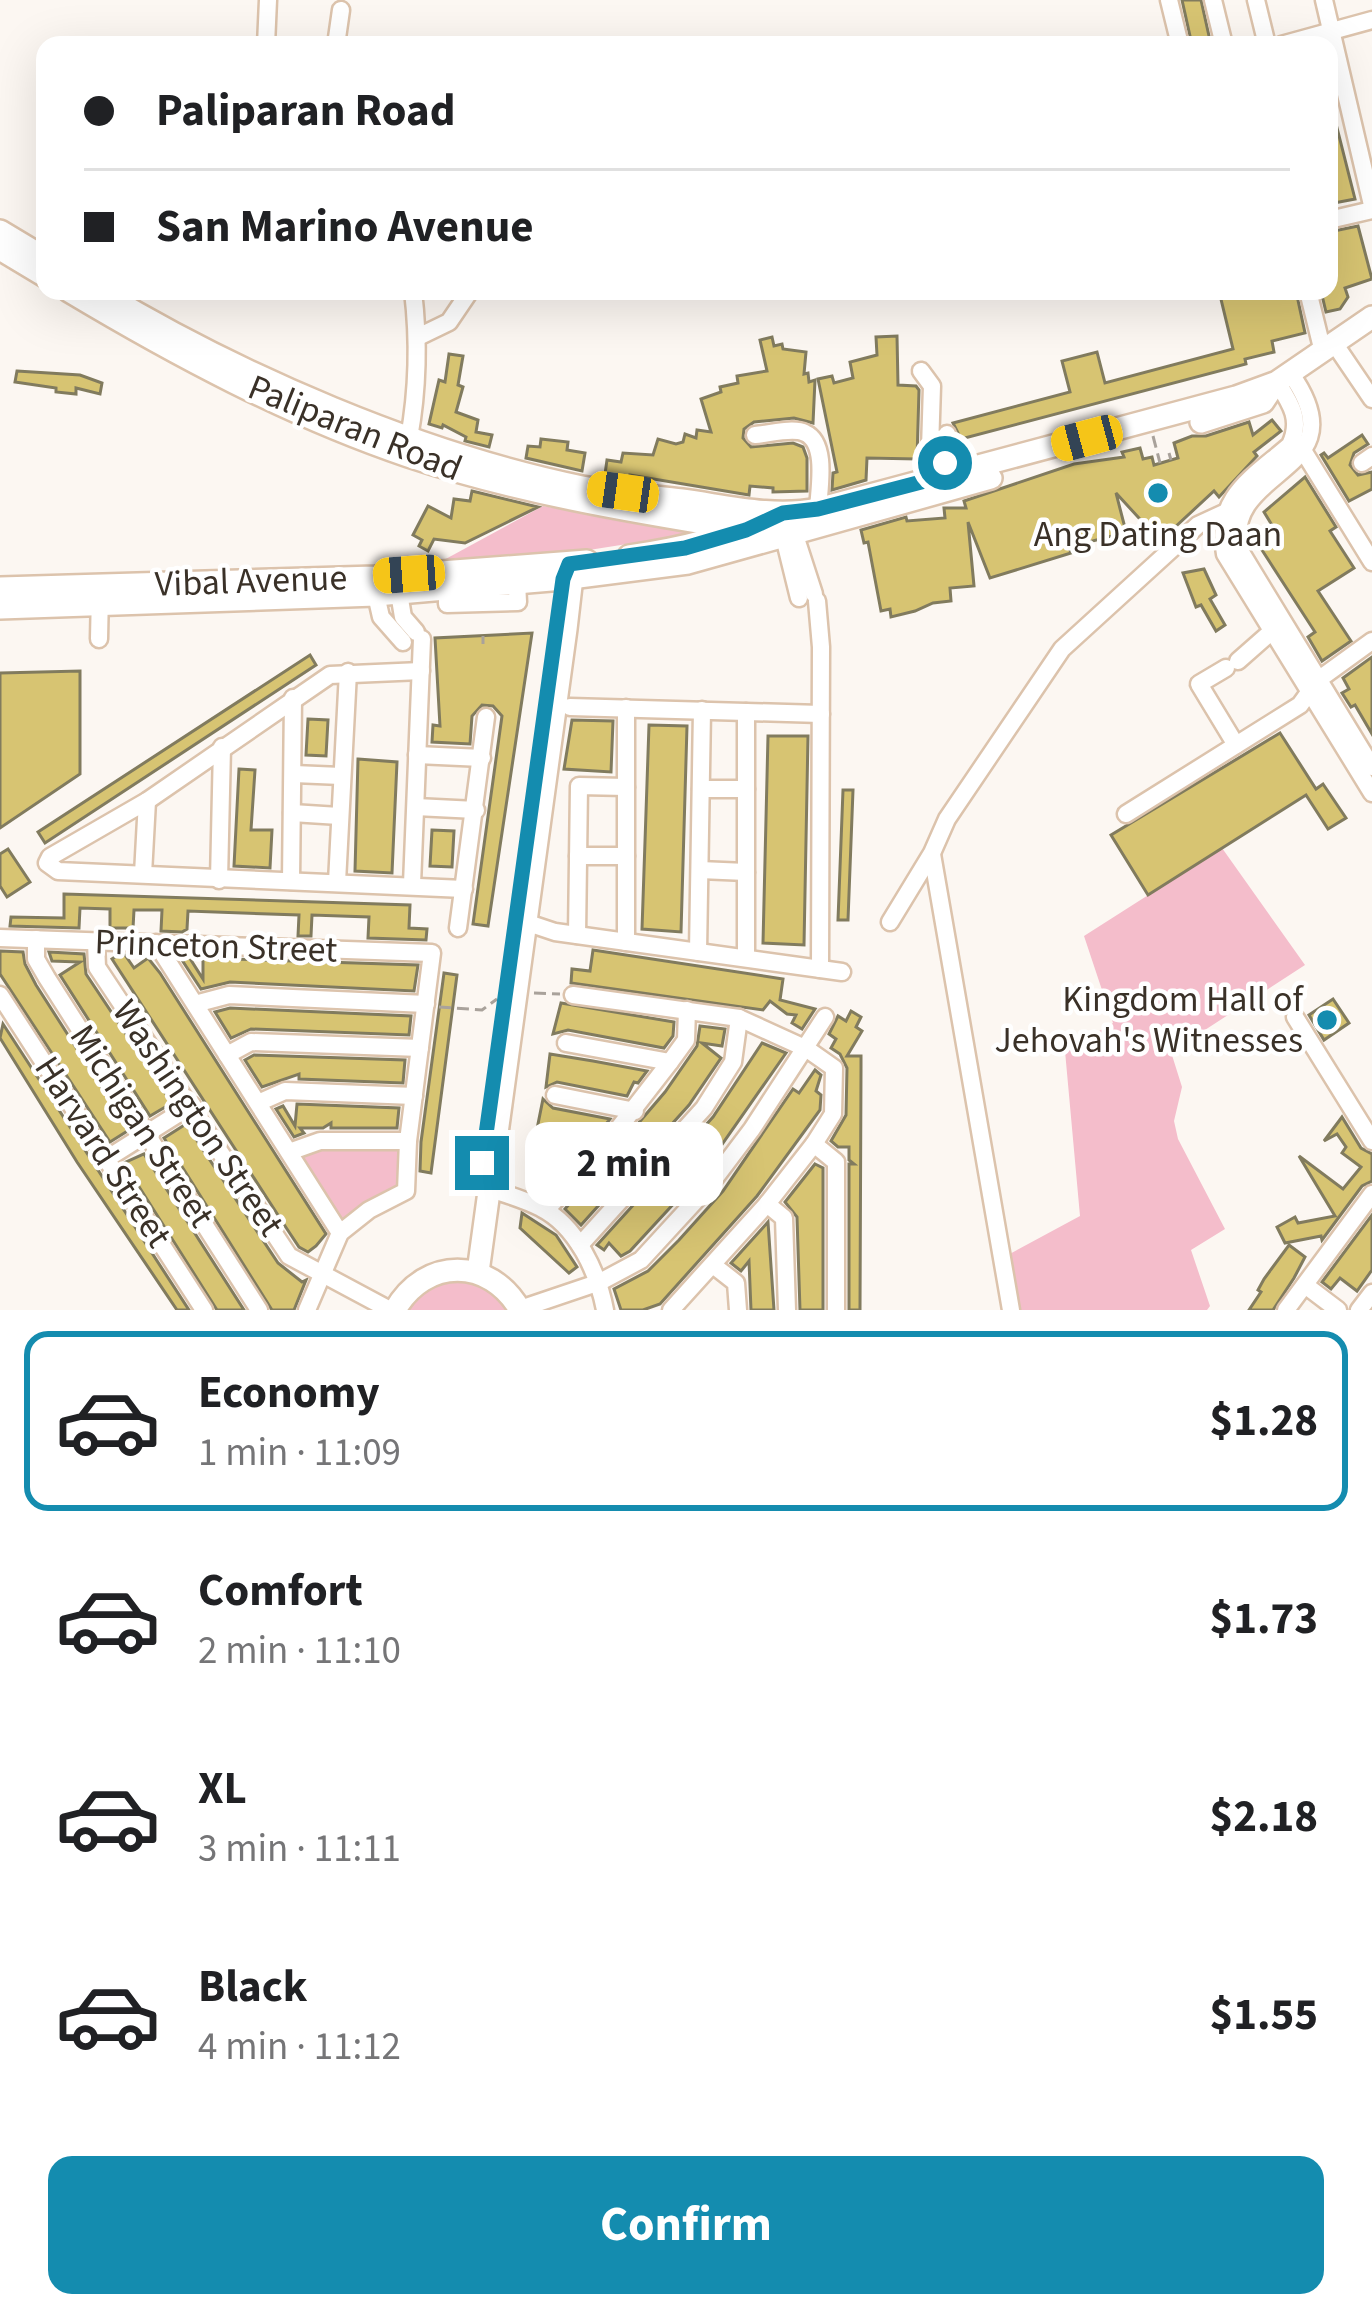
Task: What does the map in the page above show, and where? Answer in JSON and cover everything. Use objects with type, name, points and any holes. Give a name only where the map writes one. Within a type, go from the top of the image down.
[{"type":"main road","points":[[0,231],[36,253]]},
{"type":"main road","points":[[0,249],[36,271]]},
{"type":"main road","name":"Paliparan Road","points":[[84,300],[158,344],[404,454],[581,503],[790,535],[1240,411],[1263,402],[1284,378]]},
{"type":"main road","name":"Paliparan Road","points":[[114,300],[165,331],[410,438],[460,455],[583,487],[783,513],[818,509],[1174,415],[1284,378],[1372,317]]},
{"type":"main road","name":"Vibal Avenue","points":[[0,608],[100,596],[447,589],[517,583],[685,548],[783,513]]},
{"type":"main road","name":"Vibal Avenue","points":[[0,588],[100,596],[399,589],[688,563],[790,535]]},
{"type":"main road","points":[[470,1270],[568,573]]},
{"type":"main road","points":[[470,1270],[487,1188],[510,993]]},
{"type":"main road","points":[[392,1310],[417,1282],[434,1273],[470,1270],[499,1282],[520,1310]]},
{"type":"street","points":[[266,36],[268,0]]},
{"type":"street","points":[[1169,0],[1178,36]]},
{"type":"street","points":[[1213,0],[1222,36]]},
{"type":"street","points":[[1256,0],[1265,36]]},
{"type":"street","points":[[1324,0],[1333,36]]},
{"type":"street","points":[[337,36],[340,10]]},
{"type":"street","points":[[1316,36],[1372,20]]},
{"type":"street","points":[[1338,58],[1372,207],[1338,217]]},
{"type":"street","points":[[410,438],[418,337],[414,300]]},
{"type":"street","points":[[418,337],[449,322],[464,300]]},
{"type":"street","points":[[1311,300],[1329,348],[1372,399]]},
{"type":"street","points":[[921,371],[932,386],[944,476]]},
{"type":"street","points":[[890,922],[932,854],[947,819],[1062,649],[1198,525],[1232,515],[1304,452],[1312,431],[1312,412],[1284,378]]},
{"type":"street","points":[[1284,378],[1293,407],[1294,436],[1290,445],[1238,491],[1225,554],[1271,632],[1372,767]]},
{"type":"street","points":[[755,435],[801,431],[810,435],[820,466],[818,509]]},
{"type":"street","points":[[1304,452],[1372,562]]},
{"type":"street","points":[[783,513],[821,647],[820,969]]},
{"type":"street","points":[[1232,515],[1239,549],[1372,793]]},
{"type":"street","points":[[399,589],[381,617],[412,641],[421,671],[412,884]]},
{"type":"street","points":[[100,596],[100,639]]},
{"type":"street","points":[[1236,745],[1199,684],[1232,665],[1271,632]]},
{"type":"street","points":[[1126,814],[1300,705],[1312,685],[1372,640]]},
{"type":"street","points":[[421,671],[330,675],[46,863],[58,871],[464,889]]},
{"type":"street","points":[[337,882],[348,672]]},
{"type":"street","points":[[291,881],[293,698]]},
{"type":"street","points":[[570,706],[821,714]]},
{"type":"street","points":[[626,708],[626,942]]},
{"type":"street","points":[[698,952],[702,710]]},
{"type":"street","points":[[746,712],[746,958]]},
{"type":"street","points":[[458,928],[486,717]]},
{"type":"street","points":[[219,880],[221,747]]},
{"type":"street","points":[[417,754],[482,758]]},
{"type":"street","points":[[294,774],[341,776]]},
{"type":"street","points":[[577,935],[578,786],[626,787]]},
{"type":"street","points":[[701,789],[746,789]]},
{"type":"street","points":[[143,874],[146,801]]},
{"type":"street","points":[[416,807],[476,810]]},
{"type":"street","points":[[292,813],[340,816]]},
{"type":"street","points":[[932,854],[1011,1310]]},
{"type":"street","points":[[578,856],[626,856]]},
{"type":"street","points":[[700,870],[746,872]]},
{"type":"street","points":[[534,925],[842,971]]},
{"type":"street","name":"Princeton Street","points":[[0,938],[432,953],[425,1004]]},
{"type":"street","name":"Michigan Street","points":[[35,939],[36,959],[47,978],[259,1310]]},
{"type":"street","name":"Washington Street","points":[[96,942],[97,967],[289,1256],[392,1310]]},
{"type":"street","points":[[156,943],[340,1233]]},
{"type":"street","name":"Harvard Street","points":[[0,995],[205,1310]]},
{"type":"street","points":[[195,1004],[229,995],[425,1004],[406,1191],[369,1210],[340,1233],[307,1310]]},
{"type":"street","points":[[573,995],[739,1018],[834,1067],[833,1114],[814,1144],[767,1204],[670,1310]]},
{"type":"street","points":[[545,1210],[635,1111],[686,1040],[687,1010]]},
{"type":"street","points":[[520,1310],[600,1282],[640,1259],[709,1186],[825,1017]]},
{"type":"street","points":[[1294,1017],[1372,1141]]},
{"type":"street","points":[[580,1245],[704,1108],[734,1062],[739,1018]]},
{"type":"street","points":[[227,1055],[251,1042],[420,1048]]},
{"type":"street","points":[[566,1043],[670,1062]]},
{"type":"street","points":[[258,1103],[285,1091],[414,1096]]},
{"type":"street","points":[[555,1095],[635,1111]]},
{"type":"street","points":[[108,1158],[192,1105]]},
{"type":"street","points":[[289,1152],[320,1141],[408,1141]]},
{"type":"street","points":[[814,1144],[836,1162],[836,1310]]},
{"type":"street","points":[[549,1147],[597,1156]]},
{"type":"street","points":[[487,1188],[545,1210],[580,1245],[600,1282],[604,1310]]},
{"type":"street","points":[[1286,1310],[1372,1194]]},
{"type":"street","points":[[767,1204],[784,1218],[787,1310]]},
{"type":"street","points":[[713,1264],[736,1283],[738,1310]]},
{"type":"street","points":[[1305,1285],[1338,1310]]},
{"type":"street","points":[[1359,1310],[1372,1293]]},
{"type":"path","points":[[1153,435],[1160,463]]},
{"type":"path","points":[[483,636],[483,644]]},
{"type":"path","points":[[425,1004],[482,1010],[510,993],[573,995]]},
{"type":"shaded area","points":[[543,506],[697,533],[589,550],[442,561]]},
{"type":"shaded area","points":[[1222,848],[1305,965],[1171,1052],[1182,1087],[1174,1121],[1178,1139],[1225,1229],[1191,1250],[1210,1306],[1207,1310],[1015,1310],[1006,1256],[1080,1216],[1065,1051],[1113,1023],[1084,936]]},
{"type":"shaded area","points":[[319,1145],[404,1146],[401,1187],[339,1225],[295,1153]]},
{"type":"shaded area","points":[[449,1275],[487,1284],[510,1310],[402,1310],[414,1292]]},
{"type":"building","points":[[1182,0],[1201,0],[1209,36],[1190,36]]},
{"type":"building","points":[[1338,132],[1355,199],[1338,202]]},
{"type":"building","points":[[1358,226],[1372,279],[1345,288],[1348,297],[1340,309],[1326,312],[1323,300],[1338,300],[1338,230]]},
{"type":"building","points":[[1221,300],[1298,300],[1305,333],[1272,341],[1274,352],[1245,359],[1246,364],[961,439],[953,423],[1070,392],[1062,361],[1097,352],[1105,383],[1233,349]]},
{"type":"building","points":[[897,336],[898,385],[919,390],[917,459],[867,458],[866,480],[832,490],[837,472],[818,379],[832,376],[834,383],[853,378],[850,362],[877,355],[876,337]]},
{"type":"building","points":[[772,337],[774,346],[806,352],[804,374],[808,373],[809,382],[815,380],[813,423],[794,418],[754,422],[744,429],[743,438],[751,447],[793,443],[803,447],[807,491],[773,492],[773,488],[750,486],[749,495],[605,474],[607,460],[621,462],[623,453],[653,455],[658,439],[676,444],[683,442],[685,434],[696,438],[697,430],[711,432],[701,399],[738,383],[737,376],[767,371],[760,340]]},
{"type":"building","points":[[449,354],[463,356],[458,385],[463,387],[456,412],[478,420],[476,432],[492,435],[489,447],[465,441],[466,437],[443,425],[429,424],[439,380],[445,382]]},
{"type":"building","points":[[17,371],[80,375],[102,383],[100,394],[76,388],[76,394],[56,392],[56,388],[15,382]]},
{"type":"building","points":[[1272,420],[1281,431],[1254,452],[1257,456],[1219,497],[1214,491],[1160,541],[1116,493],[1125,528],[1120,534],[1069,547],[1071,553],[990,578],[968,522],[974,586],[950,588],[951,601],[915,611],[891,617],[890,609],[881,611],[868,542],[864,543],[861,530],[906,517],[907,521],[945,518],[944,508],[966,508],[964,501],[1074,464],[1124,457],[1122,452],[1140,448],[1143,459],[1152,457],[1154,465],[1178,458],[1174,443],[1192,436],[1249,422],[1253,435]]},
{"type":"building","points":[[1362,435],[1368,444],[1354,453],[1350,465],[1358,475],[1372,472],[1372,489],[1349,501],[1321,455],[1328,458]]},
{"type":"building","points":[[541,439],[568,442],[567,450],[585,453],[582,471],[526,458],[528,446],[540,447]]},
{"type":"building","points":[[1305,477],[1354,568],[1318,591],[1351,641],[1322,661],[1308,637],[1315,632],[1260,547],[1278,535],[1264,512]]},
{"type":"building","points":[[472,491],[538,507],[465,543],[434,539],[428,551],[419,546],[422,540],[413,535],[428,506],[451,518],[454,499],[470,501]]},
{"type":"building","points":[[1204,569],[1216,595],[1210,599],[1225,625],[1216,631],[1201,605],[1196,607],[1183,573]]},
{"type":"building","points":[[532,633],[488,926],[473,924],[502,716],[493,706],[482,705],[472,716],[470,744],[432,742],[433,725],[440,726],[435,638]]},
{"type":"building","points":[[310,655],[316,665],[45,843],[38,832]]},
{"type":"building","points":[[1372,657],[1372,734],[1342,693],[1349,689],[1343,678]]},
{"type":"building","points":[[80,671],[80,774],[0,828],[0,673]]},
{"type":"building","points":[[308,719],[328,720],[326,756],[306,755]]},
{"type":"building","points":[[572,720],[613,721],[611,772],[564,769]]},
{"type":"building","points":[[649,725],[687,726],[681,932],[642,929]]},
{"type":"building","points":[[1280,733],[1316,789],[1323,784],[1346,818],[1328,829],[1306,795],[1148,895],[1111,835]]},
{"type":"building","points":[[768,736],[808,736],[804,945],[763,943]]},
{"type":"building","points":[[358,759],[397,762],[392,873],[355,871]]},
{"type":"building","points":[[239,769],[255,770],[251,830],[272,830],[270,868],[234,866]]},
{"type":"building","points":[[843,790],[853,790],[848,920],[838,920]]},
{"type":"building","points":[[432,830],[454,831],[452,867],[430,866]]},
{"type":"building","points":[[8,849],[30,882],[7,897],[0,886],[0,854]]},
{"type":"building","points":[[64,894],[410,905],[409,928],[427,929],[426,940],[368,938],[369,917],[312,915],[311,936],[298,936],[299,915],[188,911],[187,929],[161,931],[162,910],[134,910],[133,928],[110,928],[110,909],[80,908],[79,928],[10,926],[11,917],[64,918]]},
{"type":"building","points":[[593,950],[783,979],[780,1000],[815,1009],[802,1029],[792,1023],[796,1015],[770,1001],[763,1010],[571,983],[572,969],[590,971]]},
{"type":"building","points":[[0,951],[23,952],[36,985],[129,1130],[110,1142],[0,974]]},
{"type":"building","points":[[49,952],[84,954],[86,974],[172,1103],[150,1116],[60,975],[80,962],[52,961]]},
{"type":"building","points":[[125,955],[134,968],[148,958],[160,973],[326,1234],[308,1252],[299,1247],[112,959]]},
{"type":"building","points":[[180,957],[189,957],[203,979],[203,958],[418,965],[414,991],[230,982],[201,989]]},
{"type":"building","points":[[444,973],[457,975],[431,1173],[420,1171],[421,1142]]},
{"type":"building","name":"Kingdom Hall of Jehovah's Witnesses","points":[[1333,999],[1349,1023],[1324,1040],[1309,1015]]},
{"type":"building","points":[[561,1003],[674,1022],[673,1036],[664,1048],[568,1030],[553,1034]]},
{"type":"building","points":[[230,1008],[411,1016],[409,1035],[251,1029],[231,1038],[215,1012]]},
{"type":"building","points":[[851,1011],[861,1017],[856,1027],[862,1031],[847,1056],[861,1056],[860,1310],[849,1310],[849,1164],[854,1164],[849,1160],[849,1147],[831,1141],[846,1115],[847,1068],[831,1048],[836,1039],[829,1034],[838,1016],[846,1021]]},
{"type":"building","points":[[3,1024],[189,1310],[177,1310],[77,1162],[0,1038]]},
{"type":"building","points":[[700,1026],[725,1029],[722,1046],[702,1043],[721,1058],[689,1105],[581,1225],[565,1209],[665,1092],[697,1046]]},
{"type":"building","points":[[762,1043],[786,1053],[702,1173],[630,1251],[621,1256],[609,1243],[604,1250],[597,1245],[713,1117]]},
{"type":"building","points":[[550,1054],[647,1071],[627,1096],[557,1082],[546,1087]]},
{"type":"building","points":[[254,1055],[405,1060],[403,1083],[299,1079],[299,1074],[262,1087],[245,1060]]},
{"type":"building","points":[[815,1070],[821,1075],[816,1091],[821,1095],[820,1110],[757,1196],[660,1304],[621,1310],[614,1289],[648,1271],[679,1240],[723,1191],[793,1089],[799,1093]]},
{"type":"building","points":[[543,1099],[553,1108],[610,1119],[592,1142],[551,1134],[540,1138],[536,1146],[542,1157],[572,1164],[543,1194],[530,1182],[529,1169]]},
{"type":"building","points":[[297,1104],[399,1108],[397,1128],[331,1128],[331,1123],[323,1128],[300,1128],[304,1133],[294,1137],[276,1109],[283,1106],[295,1126]]},
{"type":"building","points":[[1342,1117],[1361,1148],[1372,1154],[1372,1181],[1362,1186],[1322,1240],[1321,1236],[1285,1243],[1277,1227],[1295,1217],[1298,1223],[1335,1216],[1299,1156],[1343,1189],[1361,1167],[1342,1153],[1346,1147],[1337,1134],[1324,1141]]},
{"type":"building","points":[[186,1124],[278,1263],[302,1282],[306,1280],[294,1310],[272,1310],[164,1138]]},
{"type":"building","points":[[144,1154],[244,1310],[217,1310],[124,1163]]},
{"type":"building","points":[[815,1164],[823,1168],[823,1310],[800,1310],[797,1217],[785,1202]]},
{"type":"building","points":[[522,1213],[556,1235],[577,1267],[569,1273],[520,1228]]},
{"type":"building","points":[[1372,1215],[1372,1270],[1357,1291],[1340,1278],[1331,1289],[1322,1282]]},
{"type":"building","points":[[768,1222],[774,1310],[751,1310],[749,1261],[741,1271],[731,1263]]},
{"type":"building","points":[[1289,1245],[1305,1257],[1294,1278],[1273,1310],[1249,1310],[1264,1279]]},
{"type":"place","name":"Ang Dating Daan","points":[[1158,493]]},
{"type":"place","name":"Kingdom Hall of Jehovah's Witnesses","points":[[1327,1020]]},
{"type":"route","points":[[482,1163],[563,579],[569,564],[685,548],[783,513],[818,509],[948,475],[945,463]]}]
